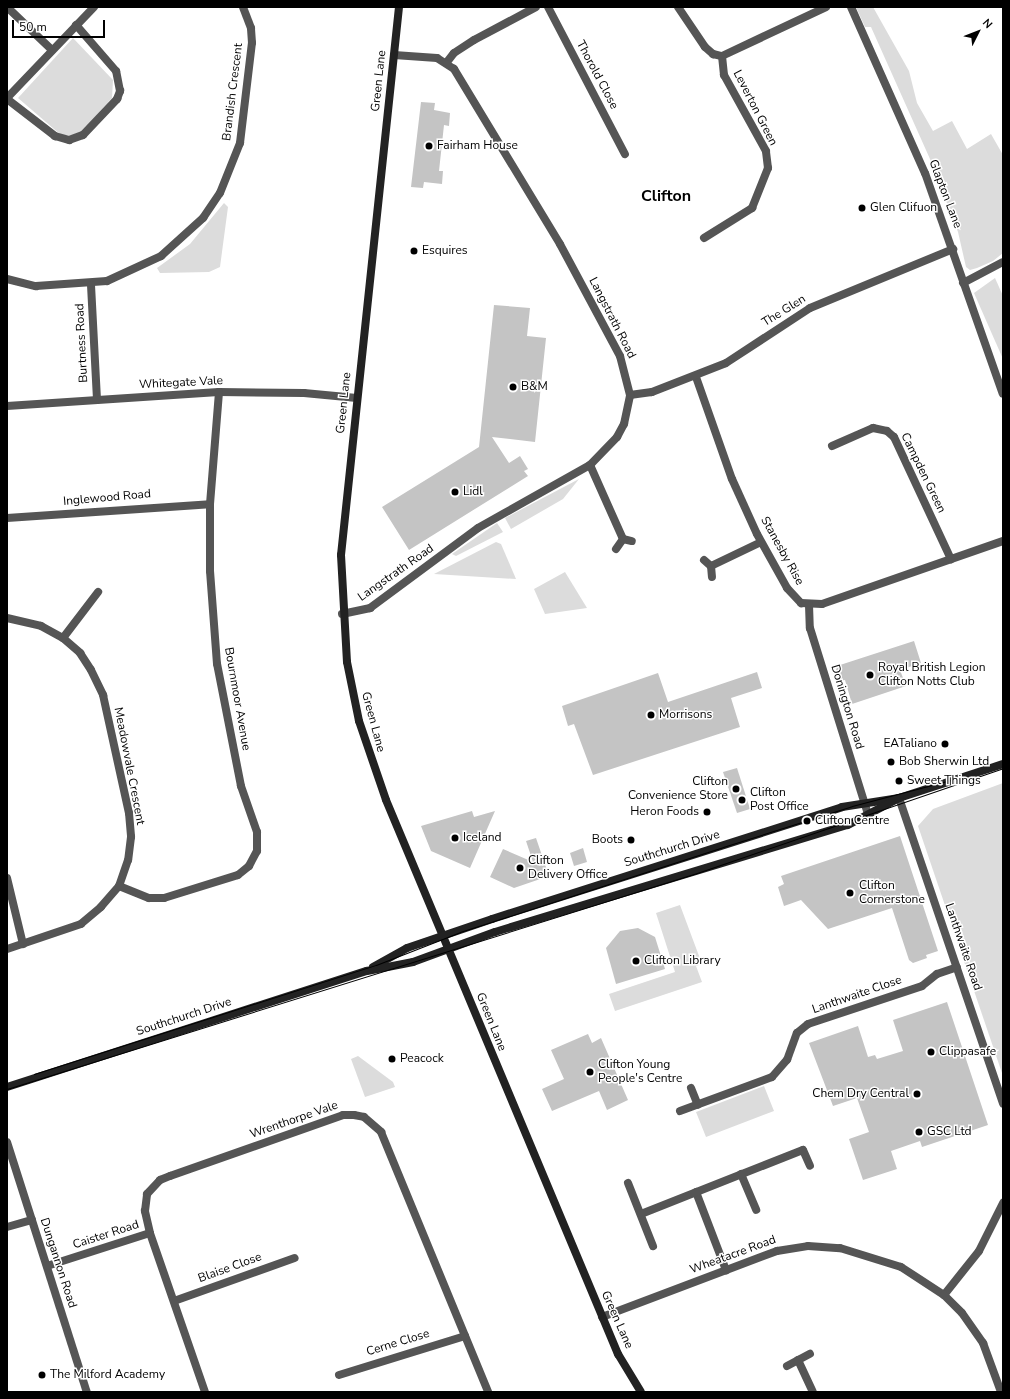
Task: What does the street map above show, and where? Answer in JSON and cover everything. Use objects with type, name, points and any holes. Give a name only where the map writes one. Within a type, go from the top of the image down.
[{"type":"street","points":[[7,7],[51,49]]},
{"type":"street","points":[[76,25],[116,71],[120,91],[117,99],[83,135],[69,140],[55,136],[7,99],[51,49],[94,7]]},
{"type":"street","name":"Brandish Crescent","points":[[7,279],[24,286],[91,285],[122,276],[172,248],[203,218],[220,193],[240,143],[252,43],[251,28],[243,7]]},
{"type":"street","name":"Green Lane","points":[[399,7],[341,555],[342,614],[347,662],[359,721],[386,800],[602,1317],[618,1354],[641,1392]]},
{"type":"street","points":[[394,55],[447,62],[454,52],[536,7]]},
{"type":"street","name":"Thorold Close","points":[[548,7],[625,154]]},
{"type":"street","points":[[678,7],[705,47],[713,54],[722,56],[826,7]]},
{"type":"street","name":"Glapton Lane","points":[[850,7],[908,131],[953,249],[1003,394]]},
{"type":"street","name":"Leverton Green","points":[[704,238],[752,208],[768,168],[766,151],[724,75],[722,56]]},
{"type":"street","name":"Langstrath Road","points":[[342,614],[370,608],[478,528],[590,466],[618,437],[624,424],[630,395],[620,356],[560,244],[461,79],[447,62]]},
{"type":"street","name":"The Glen","points":[[630,395],[652,392],[696,377],[726,363],[810,308],[953,249]]},
{"type":"street","points":[[964,283],[1003,262]]},
{"type":"street","name":"Burtness Road","points":[[91,285],[97,400]]},
{"type":"street","name":"Stanesby Rise","points":[[696,377],[732,479],[761,542],[795,599],[809,605]]},
{"type":"street","name":"Whitegate Vale","points":[[7,406],[219,392],[304,393],[357,398]]},
{"type":"street","name":"Bournmoor Avenue","points":[[119,886],[149,898],[164,898],[238,875],[249,866],[257,851],[257,832],[241,786],[217,664],[210,571],[210,504],[219,392]]},
{"type":"street","name":"Campden Green","points":[[832,446],[873,428],[887,431],[894,437],[951,559]]},
{"type":"street","points":[[590,466],[623,539]]},
{"type":"street","name":"Inglewood Road","points":[[7,518],[210,504]]},
{"type":"street","points":[[623,539],[632,541]]},
{"type":"street","points":[[616,549],[623,539]]},
{"type":"street","points":[[809,605],[1003,541]]},
{"type":"street","points":[[711,566],[761,542]]},
{"type":"street","points":[[704,560],[711,566],[712,577]]},
{"type":"street","points":[[63,638],[98,592]]},
{"type":"street","name":"Donington Road","points":[[809,605],[810,628],[868,814]]},
{"type":"street","name":"Meadowvale Crescent","points":[[7,618],[41,626],[63,638],[80,653],[92,670],[104,702],[129,813],[131,837],[128,860],[119,886],[101,908],[81,924],[7,949]]},
{"type":"street","name":"Southchurch Drive","points":[[7,1087],[367,971],[413,962],[448,949],[848,825],[899,798],[1003,764]]},
{"type":"street","name":"Southchurch Drive","points":[[367,971],[400,952],[442,936],[864,802],[899,798]]},
{"type":"street","name":"Lanthwaite Road","points":[[899,798],[1003,1104]]},
{"type":"street","points":[[7,878],[23,944]]},
{"type":"street","name":"Lanthwaite Close","points":[[680,1111],[772,1077],[787,1060],[797,1033],[808,1024],[922,986],[938,974],[957,967]]},
{"type":"street","points":[[691,1088],[698,1105]]},
{"type":"street","name":"Wrenthorpe Vale","points":[[205,1392],[150,1233],[145,1202],[147,1194],[160,1180],[343,1116],[364,1117],[381,1132],[488,1392]]},
{"type":"street","name":"Dungannon Road","points":[[7,1142],[87,1392]]},
{"type":"street","points":[[641,1214],[803,1150],[810,1166]]},
{"type":"street","points":[[741,1174],[756,1210]]},
{"type":"street","points":[[628,1183],[653,1246]]},
{"type":"street","points":[[696,1192],[726,1270]]},
{"type":"street","points":[[944,1294],[979,1252],[1003,1203]]},
{"type":"street","points":[[7,1227],[32,1220]]},
{"type":"street","name":"Caister Road","points":[[47,1266],[150,1233]]},
{"type":"street","name":"Wheatacre Road","points":[[602,1317],[726,1270],[793,1247],[840,1248],[902,1267],[944,1294],[962,1313],[983,1343],[1001,1392]]},
{"type":"street","name":"Blaise Close","points":[[174,1301],[295,1258]]},
{"type":"street","name":"Cerne Close","points":[[339,1375],[465,1336]]},
{"type":"street","points":[[786,1366],[810,1354]]},
{"type":"street","points":[[798,1360],[813,1392]]},
{"type":"shaded area","points":[[856,7],[873,7],[909,71],[917,103],[933,131],[952,121],[967,149],[991,134],[1003,155],[1003,253],[993,261],[970,270],[966,267],[958,232],[930,159],[871,27],[865,27]]},
{"type":"shaded area","points":[[73,38],[113,80],[112,98],[78,136],[61,135],[18,98]]},
{"type":"shaded area","points":[[224,203],[228,207],[220,267],[209,272],[160,273],[157,268],[190,244]]},
{"type":"shaded area","points":[[995,278],[1003,296],[1003,359],[974,293]]},
{"type":"shaded area","points":[[579,479],[563,499],[511,529],[505,518]]},
{"type":"shaded area","points":[[497,523],[503,532],[456,556],[452,554]]},
{"type":"shaded area","points":[[496,542],[501,544],[516,579],[434,574]]},
{"type":"shaded area","points":[[565,572],[587,608],[545,614],[534,589]]},
{"type":"shaded area","points":[[1003,783],[1003,1076],[918,826],[933,809]]},
{"type":"shaded area","points":[[680,905],[702,964],[696,966],[702,982],[615,1011],[609,994],[675,972],[656,913]]},
{"type":"shaded area","points":[[358,1056],[393,1082],[395,1087],[365,1097],[351,1059]]},
{"type":"shaded area","points":[[764,1086],[774,1111],[706,1137],[696,1112]]},
{"type":"building","name":"Fairham House","points":[[421,102],[435,103],[434,110],[450,113],[449,126],[444,125],[439,171],[443,171],[442,184],[424,182],[423,188],[411,187]]},
{"type":"building","points":[[494,305],[530,308],[527,336],[546,338],[535,442],[492,437],[509,463],[520,456],[528,469],[524,471],[528,476],[409,550],[382,507],[479,447]]},
{"type":"building","name":"Royal British Legion Clifton Notts Club","points":[[914,641],[921,663],[900,670],[906,686],[852,704],[845,680],[840,681],[836,669],[840,665]]},
{"type":"building","name":"Morrisons","points":[[757,672],[762,688],[731,698],[740,727],[593,775],[574,724],[568,726],[562,706],[658,673],[668,702]]},
{"type":"building","name":"Clifton Convenience Store","points":[[737,768],[750,809],[737,813],[723,772]]},
{"type":"building","name":"Iceland","points":[[472,811],[474,817],[495,811],[470,868],[431,851],[421,826]]},
{"type":"building","name":"Clifton Cornerstone","points":[[900,836],[938,951],[926,955],[927,958],[913,963],[909,960],[892,908],[828,929],[801,900],[784,906],[778,887],[784,884],[781,876]]},
{"type":"building","name":"Clifton Delivery Office","points":[[536,838],[549,876],[514,888],[490,877],[503,849],[533,862],[526,841]]},
{"type":"building","points":[[583,848],[587,862],[574,866],[570,853]]},
{"type":"building","name":"Clifton Library","points":[[638,928],[655,937],[665,969],[616,984],[606,948],[620,931]]},
{"type":"building","points":[[947,1002],[988,1125],[922,1147],[920,1141],[891,1151],[897,1169],[863,1180],[849,1139],[869,1132],[857,1098],[833,1106],[809,1043],[858,1026],[868,1057],[875,1055],[877,1059],[903,1051],[893,1020]]},
{"type":"building","name":"Clifton Young People's Centre","points":[[588,1034],[592,1043],[601,1038],[628,1100],[607,1110],[599,1091],[552,1111],[542,1089],[564,1079],[551,1050]]},
{"type":"tram line","points":[[7,1089],[697,873],[1003,768]]},
{"type":"tram line","points":[[34,1074],[376,965],[460,932],[723,847],[852,806],[959,778]]},
{"type":"place","name":"Fairham House","points":[[429,146]]},
{"type":"place","name":"Glen Clifuon","points":[[862,208]]},
{"type":"place","name":"Esquires","points":[[414,251]]},
{"type":"place","name":"B&M","points":[[513,387]]},
{"type":"place","name":"Lidl","points":[[455,492]]},
{"type":"place","name":"Royal British Legion Clifton Notts Club","points":[[870,675]]},
{"type":"place","name":"Morrisons","points":[[651,715]]},
{"type":"place","name":"EATaliano","points":[[945,744]]},
{"type":"place","name":"Bob Sherwin Ltd","points":[[891,762]]},
{"type":"place","name":"Sweet Things","points":[[899,781]]},
{"type":"place","name":"Clifton Convenience Store","points":[[736,789]]},
{"type":"place","name":"Clifton Post Office","points":[[742,800]]},
{"type":"place","name":"Heron Foods","points":[[707,812]]},
{"type":"place","name":"Clifton Centre","points":[[807,821]]},
{"type":"place","name":"Iceland","points":[[455,838]]},
{"type":"place","name":"Boots","points":[[631,840]]},
{"type":"place","name":"Clifton Delivery Office","points":[[520,868]]},
{"type":"place","name":"Clifton Cornerstone","points":[[850,893]]},
{"type":"place","name":"Clifton Library","points":[[636,961]]},
{"type":"place","name":"Clippasafe","points":[[931,1052]]},
{"type":"place","name":"Peacock","points":[[392,1059]]},
{"type":"place","name":"Clifton Young People's Centre","points":[[590,1072]]},
{"type":"place","name":"Chem Dry Central","points":[[917,1094]]},
{"type":"place","name":"GSC Ltd","points":[[919,1132]]},
{"type":"place","name":"The Milford Academy","points":[[42,1375]]},
{"type":"district","name":"Clifton","points":[[666,196]]}]
